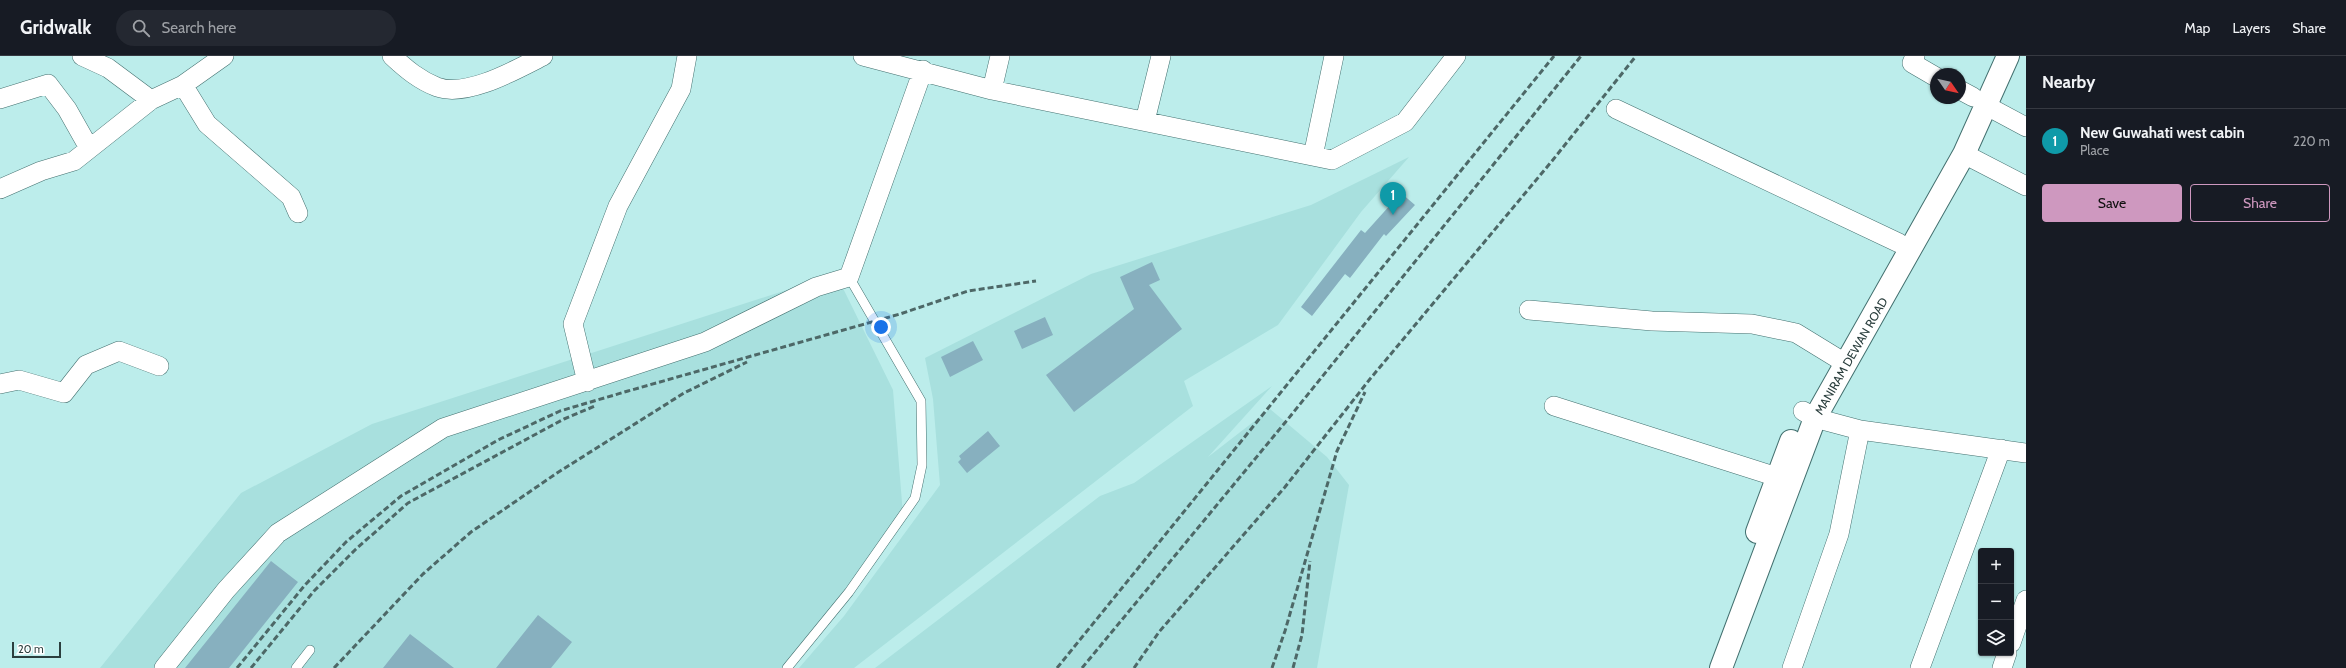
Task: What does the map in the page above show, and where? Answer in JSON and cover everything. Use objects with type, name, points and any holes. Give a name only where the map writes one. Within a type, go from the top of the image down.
[{"type":"main road","name":"MANIRAM DEWAN ROAD","points":[[1705,668],[1777,478],[1809,414],[1840,359],[1899,243],[1951,146],[1992,56]]},
{"type":"main road","name":"MANIRAM DEWAN ROAD","points":[[1840,359],[1912,250],[1964,154],[1973,98],[2008,56]]},
{"type":"main road","name":"MANIRAM DEWAN ROAD","points":[[1721,668],[1809,414]]},
{"type":"street","points":[[82,56],[108,68],[151,100]]},
{"type":"street","points":[[0,189],[41,171],[74,161],[151,100],[183,85],[224,56]]},
{"type":"street","points":[[392,56],[412,75],[438,88],[460,89],[502,77],[543,56]]},
{"type":"street","points":[[587,382],[573,324],[618,206],[681,89],[687,56]]},
{"type":"street","points":[[863,56],[923,70],[992,90],[1332,160],[1405,122],[1456,56]]},
{"type":"street","points":[[992,90],[1000,56]]},
{"type":"street","points":[[1145,121],[1161,56]]},
{"type":"street","points":[[1313,156],[1334,56]]},
{"type":"street","points":[[1915,56],[1912,63],[1930,74]]},
{"type":"street","points":[[164,668],[226,590],[278,533],[443,428],[587,382],[704,342],[816,287],[849,276],[923,70]]},
{"type":"street","points":[[0,99],[48,84],[67,109],[89,148]]},
{"type":"street","points":[[183,85],[207,124],[291,197],[298,213]]},
{"type":"street","points":[[1973,98],[2026,127]]},
{"type":"street","points":[[1616,109],[1899,243]]},
{"type":"street","points":[[1964,154],[2026,186]]},
{"type":"street","points":[[1529,310],[1652,321],[1752,324],[1796,333],[1840,359]]},
{"type":"street","points":[[0,384],[19,380],[64,393],[86,365],[119,351],[159,366]]},
{"type":"street","points":[[1554,406],[1777,478]]},
{"type":"street","points":[[1809,414],[1860,430],[2026,453]]},
{"type":"street","points":[[1792,668],[1839,534],[1860,430]]},
{"type":"street","points":[[1920,668],[2001,450]]},
{"type":"street","points":[[2014,634],[2026,600]]},
{"type":"street","points":[[2002,668],[2006,656]]},
{"type":"lane","points":[[787,668],[849,592],[915,498],[922,465],[921,401],[849,276]]},
{"type":"lane","points":[[296,668],[310,650]]},
{"type":"shaded area","points":[[1409,157],[1361,212],[1278,325],[1184,381],[1193,406],[854,668],[799,668],[844,616],[940,485],[933,399],[925,358],[1091,274],[1311,205]]},
{"type":"shaded area","points":[[836,274],[893,390],[903,515],[783,668],[100,668],[241,493],[372,424]]},
{"type":"shaded area","points":[[1272,386],[1208,457],[1270,409],[1327,457],[1349,485],[1317,668],[875,668],[1100,496],[1134,483]]},
{"type":"building","points":[[1401,193],[1415,205],[1386,236],[1384,234],[1350,278],[1345,274],[1312,316],[1301,307],[1361,230],[1365,233]]},
{"type":"building","points":[[1152,262],[1160,280],[1149,285],[1182,329],[1074,412],[1046,375],[1134,309],[1120,277]]},
{"type":"building","points":[[1045,317],[1053,335],[1022,349],[1014,331]]},
{"type":"building","points":[[973,341],[983,360],[950,377],[941,357]]},
{"type":"building","points":[[988,431],[1000,446],[967,473],[958,462],[961,459],[959,456]]},
{"type":"building","points":[[271,561],[298,582],[229,668],[185,668]]},
{"type":"building","points":[[538,615],[572,642],[551,668],[496,668]]},
{"type":"building","points":[[410,634],[423,644],[454,668],[383,668]]},
{"type":"railway","points":[[1057,668],[1554,56]]},
{"type":"railway","points":[[1082,668],[1288,419],[1581,56]]},
{"type":"railway","points":[[1134,668],[1159,632],[1285,487],[1370,379],[1552,161],[1636,56]]},
{"type":"railway","points":[[237,668],[305,585],[346,542],[401,496],[498,440],[560,411],[900,314],[968,291],[1036,281]]},
{"type":"railway","points":[[334,668],[423,574],[471,532],[557,473],[684,393],[747,362]]},
{"type":"railway","points":[[1272,668],[1285,631],[1337,451],[1365,392]]},
{"type":"railway","points":[[251,668],[314,591],[356,549],[408,503],[564,419],[595,406]]},
{"type":"railway","points":[[1293,668],[1302,635],[1310,561]]},
{"type":"place","name":"New Guwahati west cabin","points":[[1393,215]]}]
